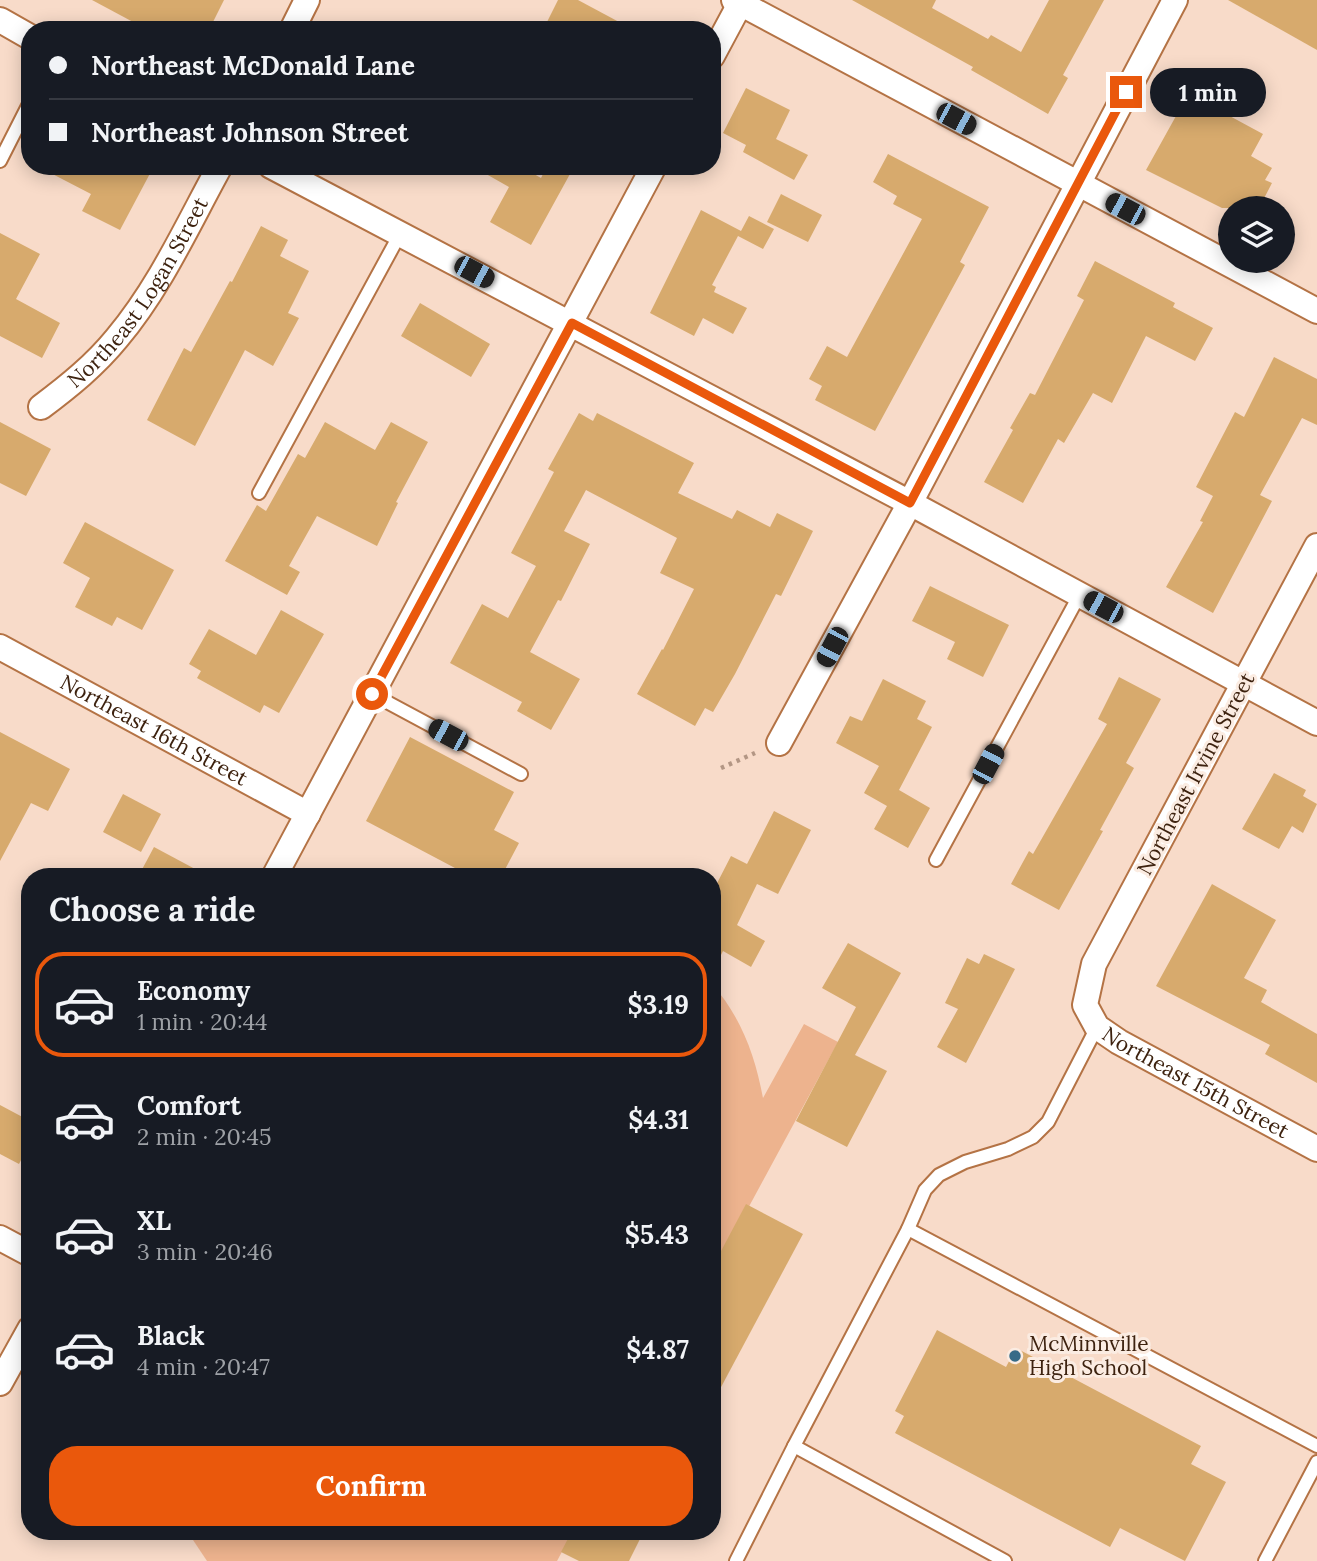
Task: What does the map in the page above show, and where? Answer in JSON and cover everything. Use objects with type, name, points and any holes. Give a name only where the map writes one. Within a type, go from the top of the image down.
[{"type":"street","points":[[296,21],[307,0]]},
{"type":"street","points":[[779,743],[910,503],[1175,0]]},
{"type":"street","points":[[721,38],[739,1],[1317,311]]},
{"type":"street","points":[[0,20],[21,32]]},
{"type":"street","name":"Northeast Logan Street","points":[[41,407],[87,371],[118,338],[153,289],[215,175]]},
{"type":"street","points":[[288,175],[910,503],[1317,723]]},
{"type":"street","points":[[279,868],[649,175]]},
{"type":"street","name":"Northeast Irvine Street","points":[[1085,1005],[1094,964],[1317,546]]},
{"type":"street","name":"Northeast 16th Street","points":[[0,647],[308,814]]},
{"type":"street","name":"Northeast 15th Street","points":[[1085,1005],[1097,1027],[1119,1042],[1317,1149]]},
{"type":"street","points":[[0,1238],[21,1249]]},
{"type":"street","points":[[0,1383],[21,1345]]},
{"type":"lane","points":[[0,161],[21,120]]},
{"type":"lane","points":[[259,493],[400,234]]},
{"type":"lane","points":[[936,860],[1080,594]]},
{"type":"lane","points":[[372,694],[521,775]]},
{"type":"lane","points":[[736,1561],[908,1229],[925,1190],[939,1175],[965,1162],[1008,1149],[1032,1137],[1048,1122],[1097,1027]]},
{"type":"lane","points":[[908,1229],[1317,1446]]},
{"type":"lane","points":[[794,1446],[1005,1561]]},
{"type":"lane","points":[[1265,1561],[1317,1462]]},
{"type":"path","points":[[721,768],[779,743]]},
{"type":"shaded area","points":[[721,996],[745,1037],[763,1098],[804,1024],[838,1042],[721,1258]]},
{"type":"shaded area","points":[[193,1540],[568,1540],[557,1561],[207,1561]]},
{"type":"building","points":[[92,0],[224,0],[214,21],[131,21]]},
{"type":"building","points":[[558,0],[578,0],[617,21],[548,21]]},
{"type":"building","points":[[852,0],[936,0],[932,8],[988,39],[991,35],[1021,52],[1049,0],[1104,0],[1063,75],[1068,78],[1048,114],[971,70],[973,67]]},
{"type":"building","points":[[1228,0],[1317,0],[1317,50]]},
{"type":"building","points":[[1196,80],[1233,100],[1226,114],[1263,134],[1251,156],[1272,168],[1265,180],[1272,183],[1265,196],[1218,196],[1218,206],[1146,170]]},
{"type":"building","points":[[746,88],[790,110],[776,139],[808,155],[794,180],[743,152],[746,145],[723,133]]},
{"type":"building","points":[[888,154],[989,207],[960,262],[965,265],[875,431],[815,400],[822,386],[809,379],[827,346],[847,357],[922,219],[893,204],[897,196],[873,182]]},
{"type":"building","points":[[54,175],[149,175],[120,230],[82,211],[91,194]]},
{"type":"building","points":[[488,175],[536,175],[541,178],[542,175],[569,175],[531,245],[490,222],[509,187]]},
{"type":"building","points":[[781,194],[822,215],[808,242],[767,222]]},
{"type":"building","points":[[701,210],[741,231],[749,216],[774,229],[763,249],[738,236],[712,285],[716,287],[714,292],[747,308],[733,334],[703,318],[694,336],[650,313]]},
{"type":"building","points":[[261,226],[288,240],[280,256],[309,271],[288,313],[299,318],[273,366],[245,350],[195,446],[147,420],[184,348],[191,352]]},
{"type":"building","points":[[0,233],[40,254],[16,299],[60,323],[42,358],[0,336]]},
{"type":"building","points":[[1095,261],[1175,303],[1173,307],[1213,328],[1195,361],[1146,336],[1112,403],[1093,393],[1064,443],[1058,439],[1023,503],[984,482],[1013,430],[1010,428],[1030,393],[1035,395],[1084,300],[1077,296]]},
{"type":"building","points":[[420,303],[490,344],[471,377],[401,336]]},
{"type":"building","points":[[1274,357],[1317,379],[1317,425],[1302,418],[1260,495],[1272,501],[1213,613],[1166,587],[1203,522],[1200,521],[1213,496],[1196,487],[1235,412],[1244,417]]},
{"type":"building","points":[[579,413],[593,421],[597,413],[694,463],[678,493],[732,519],[737,510],[770,527],[777,513],[813,531],[781,596],[776,594],[713,712],[705,708],[695,726],[637,694],[694,589],[660,573],[677,538],[586,490],[564,531],[590,544],[561,601],[558,600],[530,652],[580,679],[551,730],[517,711],[522,702],[450,663],[482,604],[508,618],[536,566],[511,553],[554,472],[548,469]]},
{"type":"building","points":[[0,422],[51,449],[26,496],[0,483]]},
{"type":"building","points":[[325,422],[375,450],[391,422],[428,442],[396,502],[398,503],[377,546],[317,516],[289,566],[300,572],[287,595],[225,561],[257,505],[266,511],[298,454],[305,458]]},
{"type":"building","points":[[85,522],[174,570],[142,630],[117,617],[112,626],[75,607],[90,578],[63,563]]},
{"type":"building","points":[[930,586],[1009,625],[983,677],[947,659],[955,642],[912,621]]},
{"type":"building","points":[[281,610],[324,634],[279,713],[264,705],[260,713],[197,678],[201,671],[189,664],[209,629],[256,655]]},
{"type":"building","points":[[1119,677],[1161,699],[1126,763],[1134,768],[1059,910],[1011,884],[1029,851],[1033,854],[1107,724],[1098,719]]},
{"type":"building","points":[[883,679],[926,701],[917,719],[932,727],[899,790],[930,808],[908,848],[874,829],[887,806],[864,793],[879,766],[836,743],[850,716],[862,721]]},
{"type":"building","points":[[0,732],[70,769],[48,811],[31,803],[0,861]]},
{"type":"building","points":[[410,737],[514,792],[494,830],[519,843],[506,868],[455,868],[366,821]]},
{"type":"building","points":[[1274,773],[1306,790],[1303,796],[1317,804],[1303,833],[1292,826],[1279,849],[1242,829]]},
{"type":"building","points":[[123,794],[161,814],[141,852],[103,832]]},
{"type":"building","points":[[774,811],[811,830],[778,894],[757,884],[737,925],[765,941],[751,967],[723,951],[721,955],[721,875],[731,856],[747,864]]},
{"type":"building","points":[[154,847],[193,868],[143,868]]},
{"type":"building","points":[[1212,884],[1276,920],[1244,978],[1267,990],[1261,1002],[1317,1034],[1317,1083],[1265,1054],[1270,1045],[1156,986]]},
{"type":"building","points":[[848,943],[901,973],[855,1055],[887,1071],[847,1147],[796,1121],[856,1007],[822,988]]},
{"type":"building","points":[[984,954],[1015,969],[966,1063],[937,1047],[958,1009],[945,1003],[967,958],[979,964]]},
{"type":"building","points":[[0,1105],[21,1116],[21,1160],[19,1164],[0,1154]]},
{"type":"building","points":[[746,1204],[803,1234],[721,1387],[721,1251]]},
{"type":"building","points":[[937,1330],[1006,1367],[1016,1348],[1201,1446],[1191,1464],[1226,1482],[1185,1561],[1120,1528],[1110,1547],[895,1433],[904,1416],[895,1411]]},
{"type":"building","points":[[567,1540],[640,1540],[629,1561],[579,1561],[561,1552]]},
{"type":"place","name":"McMinnville High School","points":[[1015,1356]]},
{"type":"route","points":[[372,694],[572,323],[910,503],[1126,92]]}]
